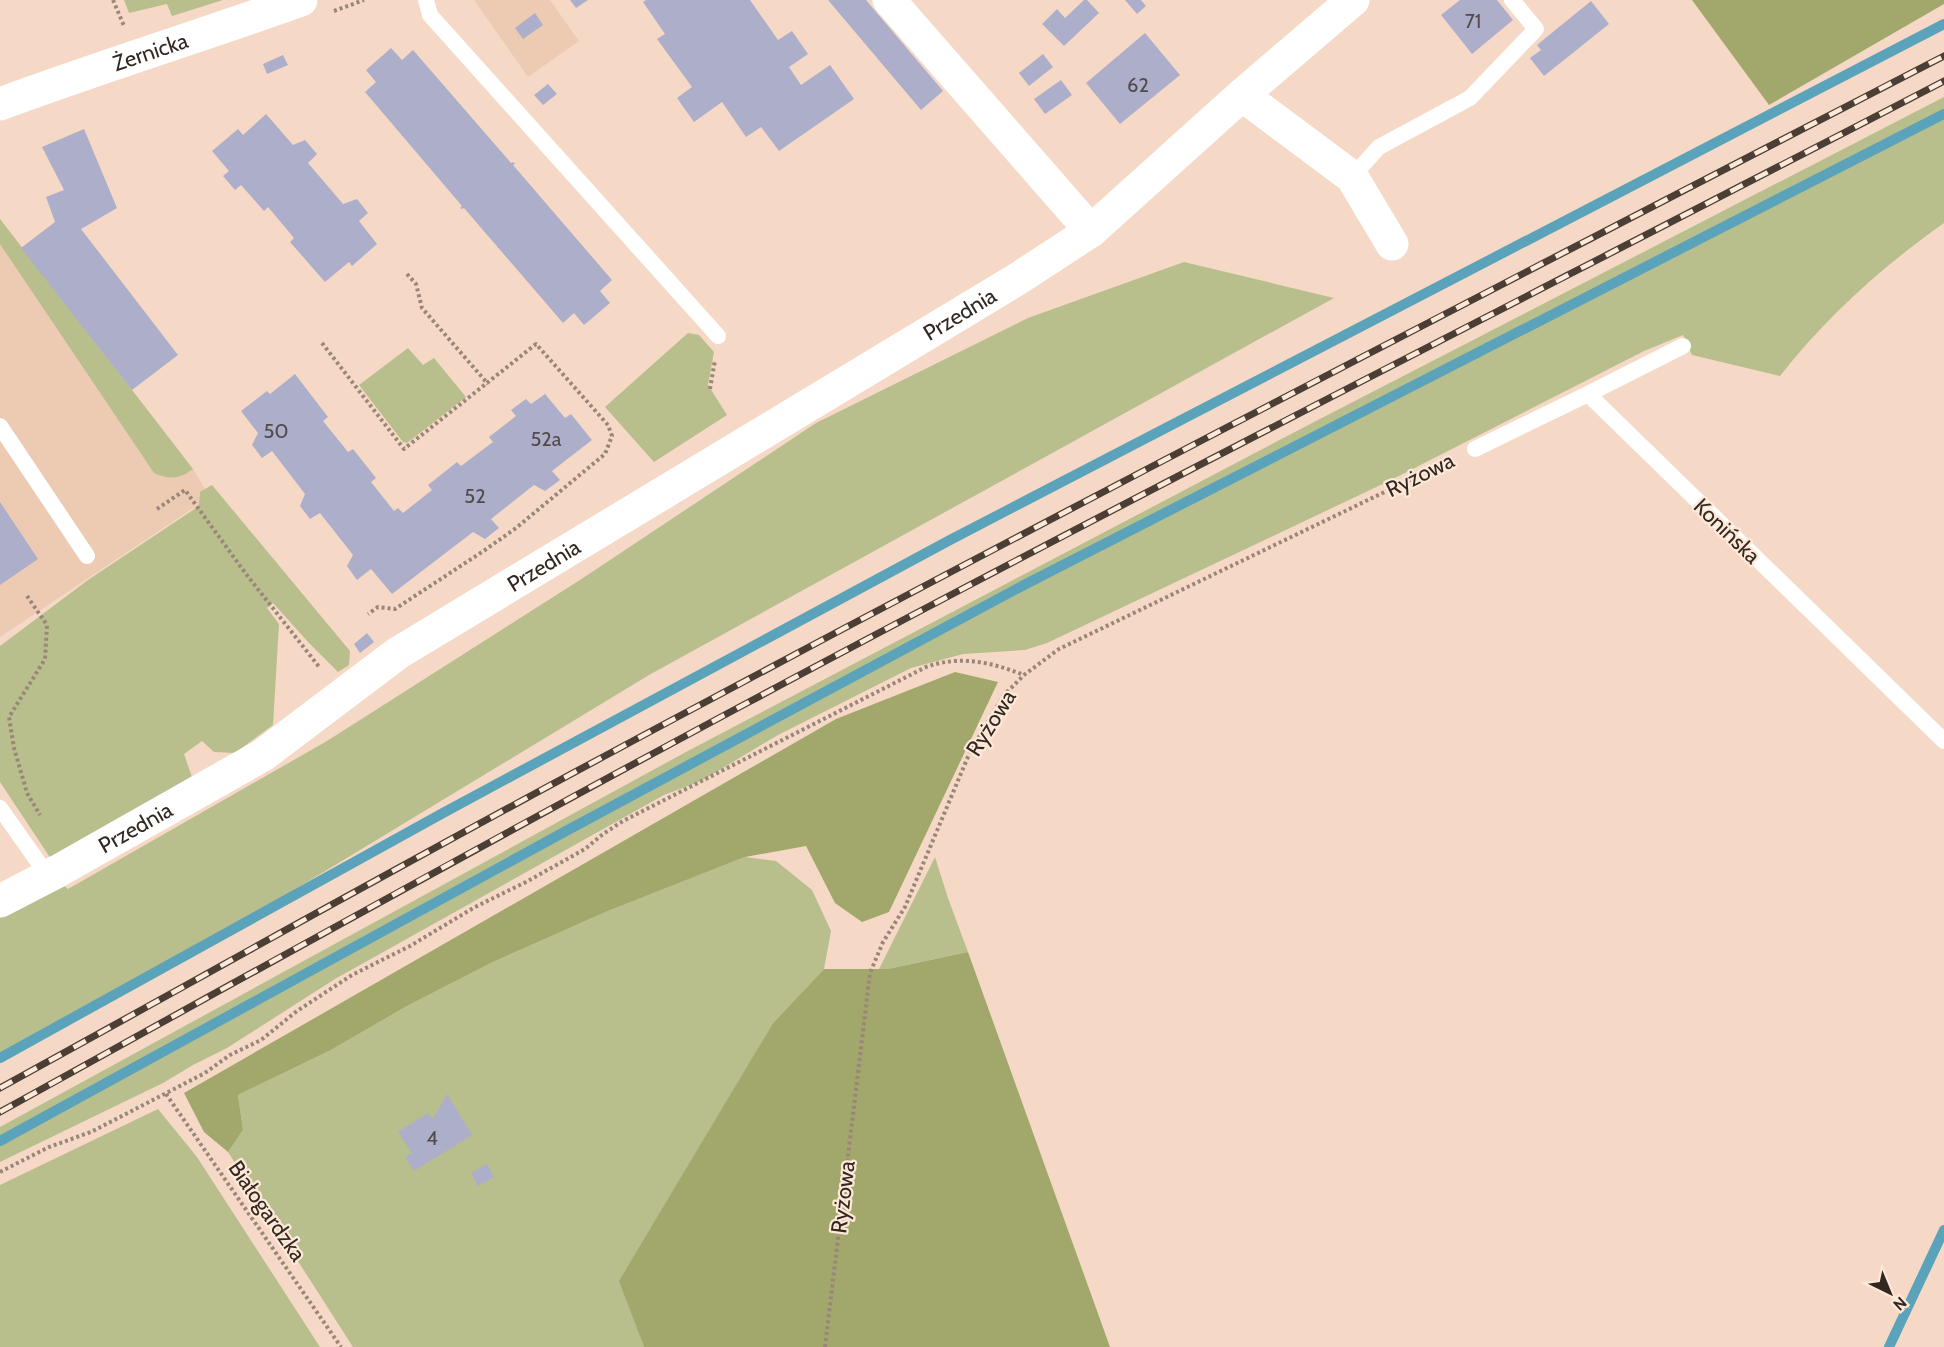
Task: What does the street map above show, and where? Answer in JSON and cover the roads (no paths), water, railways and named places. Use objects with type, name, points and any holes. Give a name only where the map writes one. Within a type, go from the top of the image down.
[{"type":"street","name":"Żernicka","points":[[0,104],[81,74],[212,39],[300,0]]},
{"type":"street","points":[[889,0],[1091,231]]},
{"type":"street","name":"Przednia","points":[[0,901],[263,755],[398,653],[1019,278],[1091,231],[1242,95],[1353,0]]},
{"type":"street","points":[[1242,95],[1352,177],[1392,244]]},
{"type":"lane","points":[[426,0],[430,15],[718,336]]},
{"type":"lane","points":[[1352,177],[1379,147],[1470,98],[1536,29],[1512,0]]},
{"type":"lane","points":[[1588,394],[1683,346]]},
{"type":"lane","name":"Ryżowa","points":[[1475,449],[1588,394]]},
{"type":"lane","name":"Konińska","points":[[1588,394],[1944,741]]},
{"type":"lane","points":[[0,426],[87,556]]},
{"type":"lane","points":[[0,808],[48,876]]},
{"type":"waterway","points":[[0,1058],[443,813],[950,540],[1944,24]]},
{"type":"waterway","points":[[0,1141],[566,831],[1022,586],[1944,114]]},
{"type":"waterway","points":[[1889,1347],[1944,1230]]},
{"type":"railway","points":[[0,1088],[450,840],[935,580],[1944,56]]},
{"type":"railway","points":[[0,1112],[372,906],[747,703],[1195,468],[1944,81]]}]
